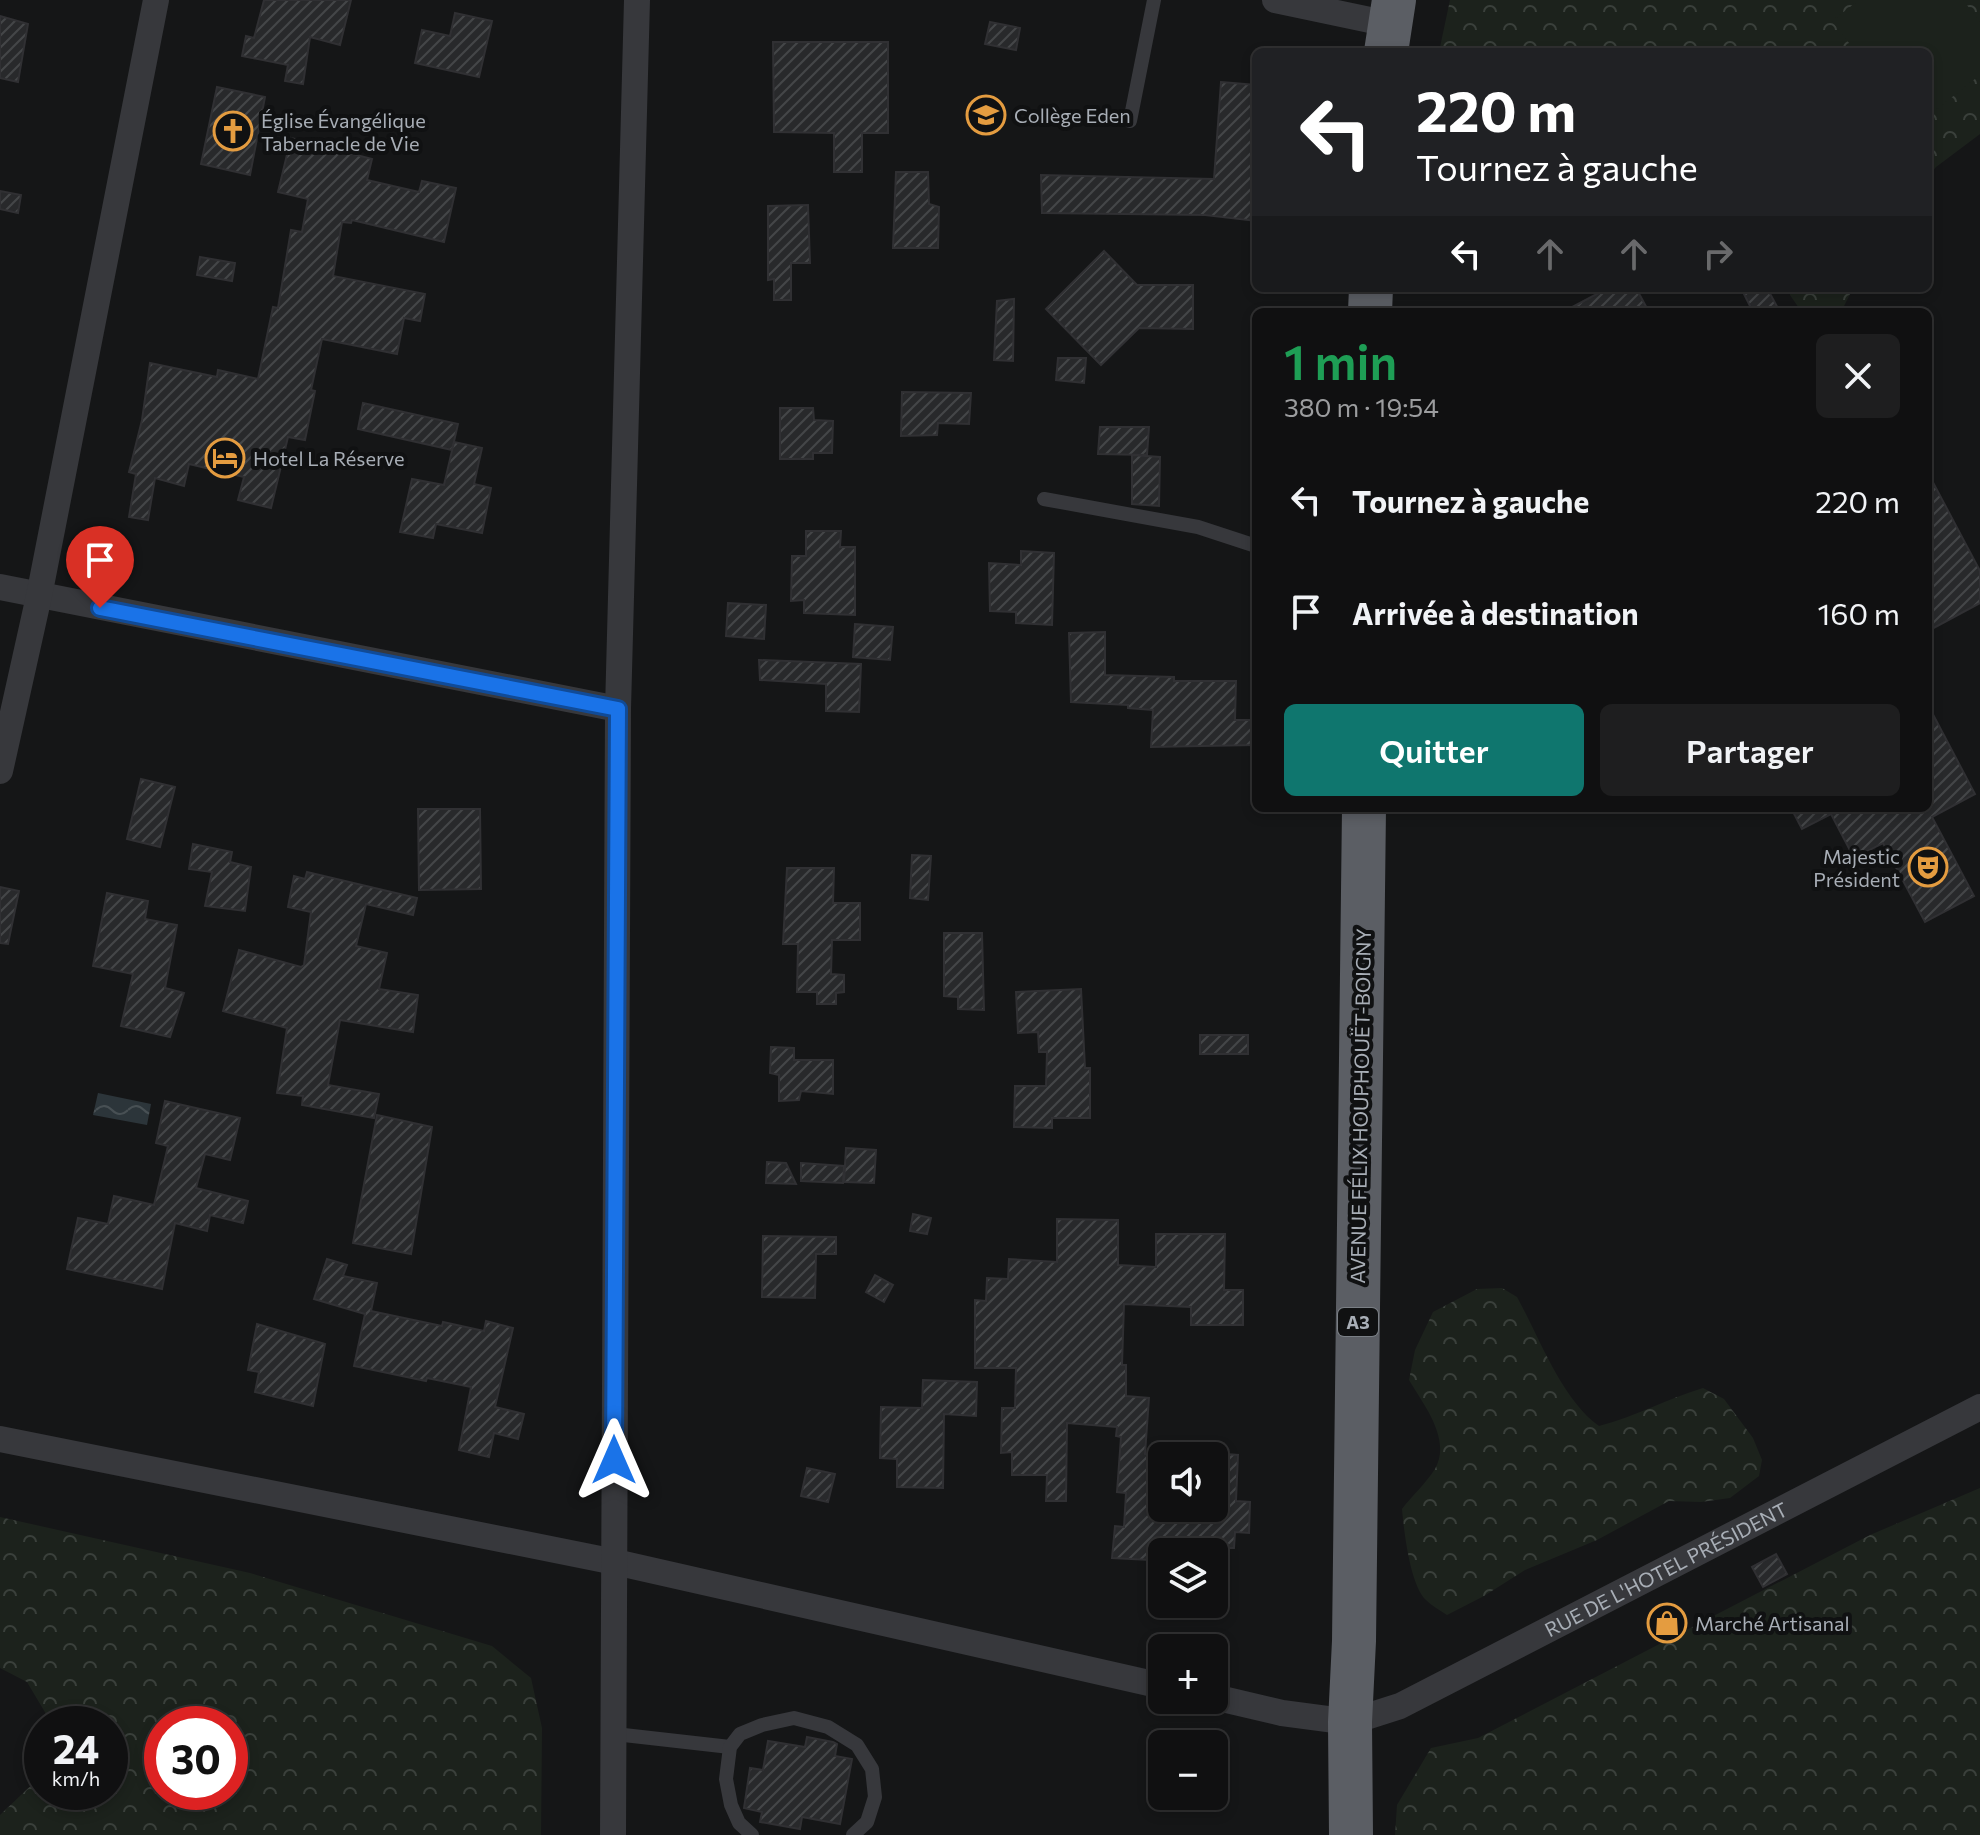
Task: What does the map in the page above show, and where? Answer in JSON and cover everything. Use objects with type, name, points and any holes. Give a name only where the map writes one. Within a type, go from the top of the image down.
[{"type":"highway","name":"AVENUE FÉLIX HOUPHOUËT-BOIGNY","points":[[1351,1835],[1350,1722],[1354,1641],[1364,812]]},
{"type":"street","points":[[0,771],[39,596],[156,0]]},
{"type":"street","points":[[613,1835],[618,709],[637,0]]},
{"type":"street","points":[[1275,0],[1390,25]]},
{"type":"street","points":[[0,587],[618,709]]},
{"type":"street","name":"RUE DE L'HOTEL PRÉSIDENT","points":[[1350,1722],[1400,1706],[1980,1407]]},
{"type":"street","points":[[0,1439],[615,1562],[1148,1683]]},
{"type":"street","points":[[1228,1700],[1282,1713],[1350,1722]]},
{"type":"lane","points":[[1130,121],[1154,0]]},
{"type":"lane","points":[[1044,499],[1198,527],[1252,545]]},
{"type":"lane","points":[[752,1835],[739,1823],[731,1805],[726,1779],[730,1747],[740,1734],[794,1718],[828,1727],[857,1745],[872,1769],[875,1797],[867,1822],[853,1835]]},
{"type":"lane","points":[[615,1734],[730,1747]]},
{"type":"green space","points":[[1450,0],[1980,0],[1980,134],[1932,172],[1932,48],[1440,48]]},
{"type":"green space","points":[[1859,0],[1963,0],[1980,22],[1980,75],[1932,113],[1932,48],[1853,48],[1832,21]]},
{"type":"green space","points":[[1790,292],[1851,292],[1843,308],[1799,308]]},
{"type":"green space","points":[[1502,1288],[1517,1297],[1563,1384],[1586,1415],[1599,1426],[1703,1388],[1724,1399],[1753,1438],[1762,1460],[1759,1476],[1730,1498],[1701,1502],[1669,1501],[1597,1540],[1525,1570],[1447,1615],[1420,1593],[1406,1544],[1402,1509],[1435,1469],[1440,1446],[1434,1422],[1409,1380],[1415,1350],[1433,1312],[1477,1289]]},
{"type":"green space","points":[[1980,1488],[1980,1835],[1395,1835],[1397,1805],[1431,1748],[1478,1738],[1870,1535]]},
{"type":"green space","points":[[0,1517],[250,1573],[492,1646],[531,1678],[542,1728],[541,1835],[0,1835],[0,1815],[24,1792],[24,1810],[128,1810],[128,1706],[41,1706],[27,1682],[0,1668]]},
{"type":"water","points":[[98,1093],[151,1104],[147,1125],[93,1115]]},
{"type":"building","points":[[264,0],[351,0],[340,45],[310,37],[303,84],[285,81],[288,65],[242,56],[246,36],[254,38]]},
{"type":"building","points":[[455,13],[492,21],[479,77],[415,63],[422,30],[450,36]]},
{"type":"building","points":[[0,16],[28,24],[18,82],[0,78]]},
{"type":"building","points":[[990,22],[1020,28],[1016,50],[985,44]]},
{"type":"building","points":[[773,42],[888,42],[888,133],[862,133],[862,172],[834,172],[834,133],[774,132]]},
{"type":"building","points":[[1221,82],[1252,85],[1252,221],[1205,215],[1042,213],[1041,175],[1214,179]]},
{"type":"building","name":"Église Évangélique Tabernacle de Vie","points":[[217,87],[265,97],[250,175],[201,164]]},
{"type":"building","points":[[291,138],[372,159],[367,180],[419,192],[422,181],[456,188],[444,242],[352,220],[351,223],[342,222],[333,276],[425,294],[420,321],[404,318],[397,354],[322,339],[305,440],[288,437],[271,508],[238,500],[244,477],[189,464],[184,486],[155,478],[148,520],[129,517],[136,474],[129,472],[142,420],[150,363],[217,377],[218,370],[258,379],[273,307],[278,308],[291,230],[302,232],[308,199],[278,192]]},
{"type":"building","points":[[896,172],[928,172],[929,204],[939,207],[938,248],[893,248]]},
{"type":"building","points":[[0,191],[21,195],[18,213],[0,209]]},
{"type":"building","points":[[808,205],[810,263],[791,263],[791,300],[774,300],[774,279],[768,280],[768,206]]},
{"type":"building","points":[[1104,251],[1137,285],[1193,285],[1193,329],[1139,328],[1101,365],[1046,309]]},
{"type":"building","points":[[200,257],[235,263],[232,281],[197,275]]},
{"type":"building","points":[[1600,292],[1638,292],[1647,308],[1570,308]]},
{"type":"building","points":[[1743,292],[1769,292],[1778,308],[1751,308]]},
{"type":"building","points":[[1014,299],[1013,361],[994,360],[997,301]]},
{"type":"building","points":[[1058,358],[1086,358],[1084,383],[1056,380]]},
{"type":"building","points":[[902,392],[971,393],[969,424],[938,423],[937,435],[901,436]]},
{"type":"building","points":[[363,403],[458,424],[452,450],[358,429]]},
{"type":"building","points":[[780,408],[813,408],[814,420],[833,421],[832,453],[813,453],[813,459],[780,459]]},
{"type":"building","points":[[1100,427],[1149,427],[1147,455],[1098,454]]},
{"type":"building","points":[[454,442],[482,448],[474,484],[491,488],[482,533],[436,524],[433,538],[400,532],[412,479],[444,485]]},
{"type":"building","points":[[1132,455],[1160,457],[1159,506],[1132,504]]},
{"type":"building","points":[[1932,481],[1980,571],[1980,603],[1932,629]]},
{"type":"building","points":[[806,531],[841,531],[840,547],[855,547],[855,615],[804,613],[804,600],[791,601],[792,556],[806,556]]},
{"type":"building","points":[[1021,551],[1054,553],[1052,625],[1016,623],[1016,612],[990,611],[989,563],[1021,565]]},
{"type":"building","points":[[728,603],[766,605],[764,639],[726,636]]},
{"type":"building","points":[[855,624],[893,627],[890,660],[853,657]]},
{"type":"building","points":[[1105,632],[1105,675],[1174,677],[1174,681],[1236,681],[1235,720],[1252,720],[1252,745],[1151,747],[1153,710],[1128,708],[1128,705],[1071,702],[1069,633]]},
{"type":"building","points":[[759,660],[861,664],[859,712],[826,711],[826,684],[760,680]]},
{"type":"building","points":[[1932,713],[1975,794],[1932,817],[1974,896],[1925,922],[1883,843],[1854,858],[1831,814],[1802,829],[1793,812],[1932,812]]},
{"type":"building","points":[[141,779],[175,787],[160,847],[127,839]]},
{"type":"building","points":[[418,809],[480,809],[481,889],[419,890]]},
{"type":"building","points":[[193,844],[232,852],[230,862],[251,867],[245,911],[205,906],[212,872],[189,869]]},
{"type":"building","points":[[912,855],[931,856],[928,900],[910,898]]},
{"type":"building","points":[[787,868],[834,868],[833,903],[860,903],[860,940],[832,940],[831,974],[844,975],[844,992],[836,993],[836,1004],[817,1004],[817,992],[797,992],[798,944],[783,944]]},
{"type":"building","points":[[307,872],[417,898],[413,915],[366,904],[356,946],[387,953],[379,989],[418,995],[413,1032],[340,1020],[328,1085],[379,1094],[374,1118],[302,1105],[303,1096],[277,1093],[287,1028],[223,1011],[239,950],[301,967],[304,965],[311,912],[288,907],[294,876],[305,879]]},
{"type":"building","points":[[0,887],[19,891],[8,944],[0,943]]},
{"type":"building","points":[[107,893],[148,901],[145,919],[177,925],[165,988],[184,993],[170,1037],[121,1026],[133,974],[93,966]]},
{"type":"building","points":[[944,933],[982,933],[984,1010],[958,1009],[958,997],[944,996]]},
{"type":"building","points":[[1081,989],[1085,1068],[1090,1068],[1090,1118],[1052,1118],[1052,1128],[1014,1127],[1015,1086],[1046,1086],[1047,1052],[1039,1052],[1038,1032],[1018,1033],[1016,992]]},
{"type":"building","points":[[1200,1035],[1248,1035],[1248,1054],[1200,1054]]},
{"type":"building","points":[[771,1047],[794,1048],[794,1060],[833,1060],[833,1094],[801,1091],[799,1100],[779,1101],[779,1075],[770,1073]]},
{"type":"building","points":[[165,1101],[240,1118],[230,1160],[205,1154],[196,1188],[248,1201],[243,1223],[210,1215],[207,1231],[175,1223],[162,1289],[67,1269],[78,1218],[108,1224],[114,1196],[154,1205],[168,1146],[156,1143]]},
{"type":"building","points":[[377,1115],[432,1127],[411,1254],[353,1243]]},
{"type":"building","points":[[846,1148],[876,1150],[874,1183],[844,1182]]},
{"type":"building","points":[[767,1162],[786,1163],[796,1184],[766,1183]]},
{"type":"building","points":[[801,1163],[844,1166],[843,1183],[801,1181]]},
{"type":"building","points":[[913,1214],[931,1218],[927,1234],[910,1231]]},
{"type":"building","points":[[1057,1219],[1118,1220],[1118,1265],[1156,1267],[1156,1234],[1225,1234],[1224,1290],[1243,1290],[1243,1325],[1191,1325],[1191,1307],[1124,1304],[1122,1365],[1126,1365],[1126,1396],[1149,1398],[1145,1454],[1148,1454],[1148,1522],[1228,1522],[1228,1454],[1238,1455],[1236,1501],[1250,1502],[1249,1533],[1235,1532],[1234,1548],[1228,1548],[1228,1538],[1148,1538],[1148,1560],[1112,1558],[1115,1526],[1124,1527],[1126,1493],[1117,1492],[1121,1437],[1116,1436],[1117,1427],[1067,1423],[1066,1501],[1046,1501],[1047,1475],[1012,1475],[1012,1452],[1001,1453],[1002,1408],[1015,1408],[1016,1368],[975,1368],[975,1300],[986,1301],[987,1278],[1008,1279],[1009,1259],[1057,1262]]},
{"type":"building","points":[[763,1236],[836,1237],[836,1254],[816,1254],[815,1298],[762,1297]]},
{"type":"building","points":[[327,1259],[347,1265],[343,1276],[377,1283],[371,1311],[442,1326],[443,1322],[484,1331],[486,1321],[513,1328],[495,1407],[524,1414],[518,1439],[494,1433],[489,1457],[459,1450],[471,1387],[354,1366],[365,1314],[314,1299]]},
{"type":"building","points":[[875,1275],[893,1285],[884,1302],[866,1292]]},
{"type":"building","points":[[257,1324],[325,1344],[313,1406],[255,1392],[259,1372],[248,1370]]},
{"type":"building","points":[[923,1380],[977,1382],[976,1416],[944,1414],[943,1488],[897,1487],[897,1459],[880,1458],[881,1407],[922,1408]]},
{"type":"building","points":[[807,1468],[835,1474],[828,1502],[801,1496]]},
{"type":"building","points":[[1776,1554],[1787,1574],[1763,1587],[1752,1567]]},
{"type":"building","points":[[807,1737],[833,1742],[837,1744],[835,1756],[852,1759],[840,1824],[802,1817],[800,1829],[760,1822],[762,1812],[744,1808],[750,1768],[763,1770],[768,1741],[805,1747]]},
{"type":"place","name":"Collège Eden","points":[[986,115]]},
{"type":"place","name":"Église Évangélique Tabernacle de Vie","points":[[233,131]]},
{"type":"place","name":"Hotel La Réserve","points":[[225,458]]},
{"type":"place","name":"Majestic Président","points":[[1928,867]]},
{"type":"place","name":"Marché Artisanal","points":[[1667,1623]]},
{"type":"route","points":[[100,608],[618,709],[614,1460]]}]
